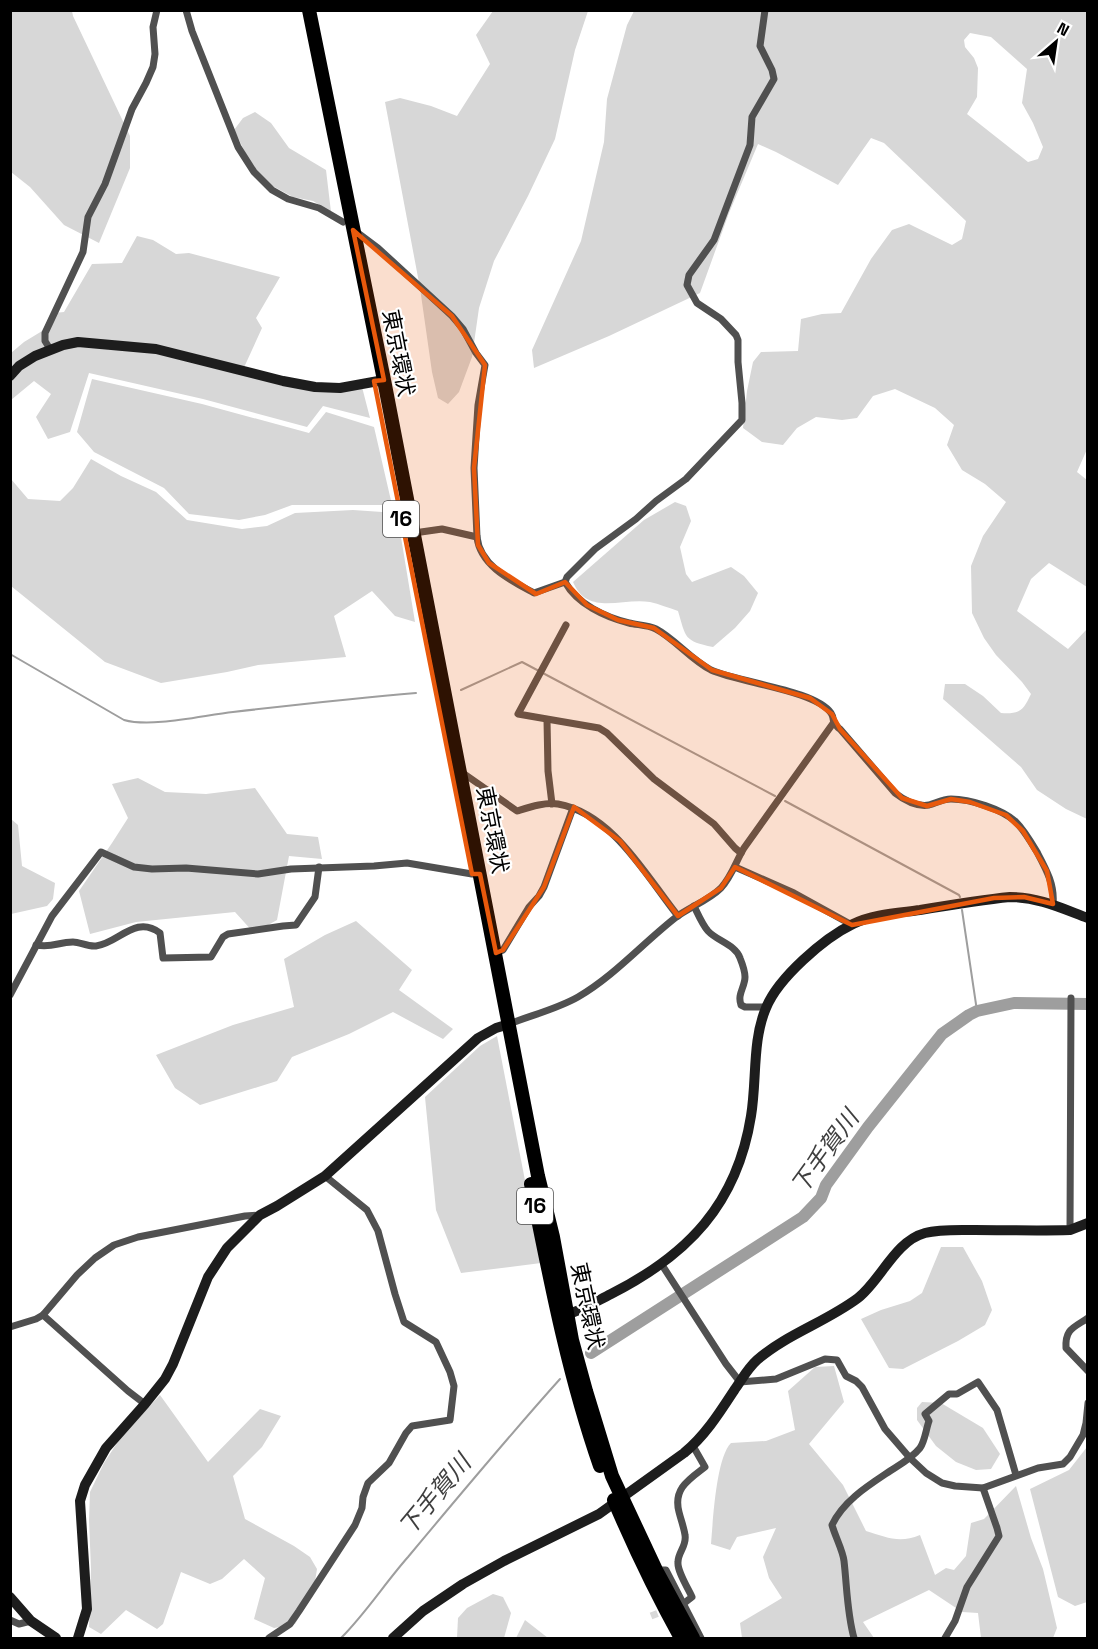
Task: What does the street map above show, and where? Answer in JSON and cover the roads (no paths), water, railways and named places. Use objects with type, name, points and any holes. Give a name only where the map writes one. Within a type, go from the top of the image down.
[{"type":"highway","name":"東京環状","points":[[302,10],[379,380],[505,1025],[553,1237],[563,1316],[612,1476],[624,1525],[658,1597],[681,1638]]},
{"type":"highway","name":"東京環状","points":[[309,10],[348,226]]},
{"type":"highway","name":"東京環状","points":[[379,380],[414,533],[460,770],[476,874],[496,953],[505,1025]]},
{"type":"highway","name":"東京環状","points":[[619,1501],[693,1638]]},
{"type":"street","points":[[50,349],[45,341],[47,326],[74,273],[82,252],[88,217],[105,184],[132,109],[153,67],[155,54],[153,27],[157,10]]},
{"type":"street","points":[[186,10],[192,31],[238,147],[254,172],[272,190],[288,199],[319,208],[378,248],[452,316],[463,329],[485,365],[478,405],[474,468],[478,545],[489,563],[534,593],[565,582],[567,577],[595,549],[686,478],[742,420],[736,335],[721,319],[697,303],[687,285],[689,275],[714,240],[750,145],[752,117],[774,79],[760,46],[765,10]]},
{"type":"street","points":[[10,376],[34,356],[50,349],[78,342],[156,349],[325,389],[379,380]]},
{"type":"street","points":[[414,533],[442,529],[477,537]]},
{"type":"street","points":[[565,582],[576,597],[587,604],[618,620],[654,628],[692,658],[712,670],[810,698],[822,705],[832,714],[834,722],[895,793],[902,798],[927,806],[951,799],[970,802],[991,808],[1016,822],[1047,871],[1053,889],[1053,904]]},
{"type":"street","points":[[566,625],[518,714],[600,728],[654,779],[714,824],[741,853]]},
{"type":"street","points":[[547,720],[548,771],[552,804]]},
{"type":"street","points":[[78,1638],[87,1609],[80,1501],[85,1485],[106,1448],[165,1379],[208,1277],[226,1248],[260,1215],[324,1176],[478,1038],[505,1025],[575,999],[609,976],[678,916],[711,897],[721,888],[741,853],[834,722]]},
{"type":"street","points":[[460,770],[517,811],[552,804],[573,808],[603,826],[630,850],[678,916]]},
{"type":"street","points":[[496,953],[503,950],[528,907],[544,887],[573,808]]},
{"type":"street","points":[[10,995],[56,910],[101,852],[134,867],[152,869],[186,868],[258,874],[291,869],[406,863],[476,874]]},
{"type":"street","points":[[36,945],[47,947],[75,941],[95,946],[136,927],[160,933],[163,958],[211,957],[223,937],[228,934],[296,925],[315,897],[319,867]]},
{"type":"street","points":[[735,867],[794,893],[852,925]]},
{"type":"street","points":[[563,1316],[641,1278],[662,1265],[705,1224],[736,1171],[745,1146],[751,1118],[758,1035],[766,1007],[784,978],[831,938],[861,921],[994,898],[1024,897],[1053,904],[1088,918]]},
{"type":"street","points":[[694,906],[707,930],[740,956],[745,978],[740,992],[741,1005],[766,1007]]},
{"type":"street","points":[[1070,1230],[1071,998]]},
{"type":"street","points":[[269,1638],[290,1624],[299,1611],[355,1525],[368,1483],[389,1463],[412,1425],[450,1420],[454,1386],[436,1342],[404,1322],[378,1231],[367,1210],[324,1176]]},
{"type":"street","points":[[10,1327],[43,1315],[77,1275],[95,1258],[114,1245],[138,1237],[260,1215]]},
{"type":"street","points":[[393,1638],[423,1611],[463,1584],[599,1514],[693,1446],[717,1417],[757,1360],[779,1344],[858,1298],[873,1284],[911,1238],[927,1232],[957,1230],[1070,1230],[1088,1222]]},
{"type":"street","points":[[662,1265],[740,1382]]},
{"type":"street","points":[[43,1315],[145,1404]]},
{"type":"street","points":[[1088,1318],[1069,1330],[1066,1348],[1088,1371]]},
{"type":"street","points":[[740,1382],[776,1379],[825,1359],[837,1360],[846,1376],[862,1387],[885,1429],[926,1473],[942,1483],[983,1488],[1016,1475],[1038,1468],[1063,1464],[1067,1461],[1083,1435],[1088,1403]]},
{"type":"street","points":[[854,1638],[846,1591],[844,1558],[832,1525],[837,1514],[850,1501],[879,1478],[910,1458],[922,1446],[929,1421],[925,1414],[949,1394],[957,1394],[978,1382],[997,1410],[1016,1475]]},
{"type":"street","points":[[683,1604],[692,1597],[678,1568],[677,1560],[685,1545],[686,1536],[676,1500],[680,1490],[705,1467],[693,1446]]},
{"type":"street","points":[[945,1638],[955,1621],[967,1587],[999,1536],[983,1488]]},
{"type":"street","points":[[657,1570],[666,1570],[701,1638]]},
{"type":"street","points":[[10,1597],[32,1621],[56,1638]]},
{"type":"street","points":[[10,1620],[19,1624],[32,1621]]},
{"type":"waterway","points":[[10,654],[124,720],[136,722],[163,722],[256,709],[416,693]]},
{"type":"waterway","points":[[461,690],[522,662],[775,796]]},
{"type":"waterway","points":[[785,801],[960,897]]},
{"type":"waterway","points":[[962,910],[977,1011]]},
{"type":"waterway","name":"下手賀川","points":[[591,1353],[803,1217],[821,1198],[826,1185],[868,1127],[942,1034],[969,1015],[977,1011],[1014,1003],[1088,1004]]},
{"type":"waterway","name":"下手賀川","points":[[341,1638],[483,1467],[560,1379]]},
{"type":"tunnel","points":[[651,1616],[666,1610]]}]
